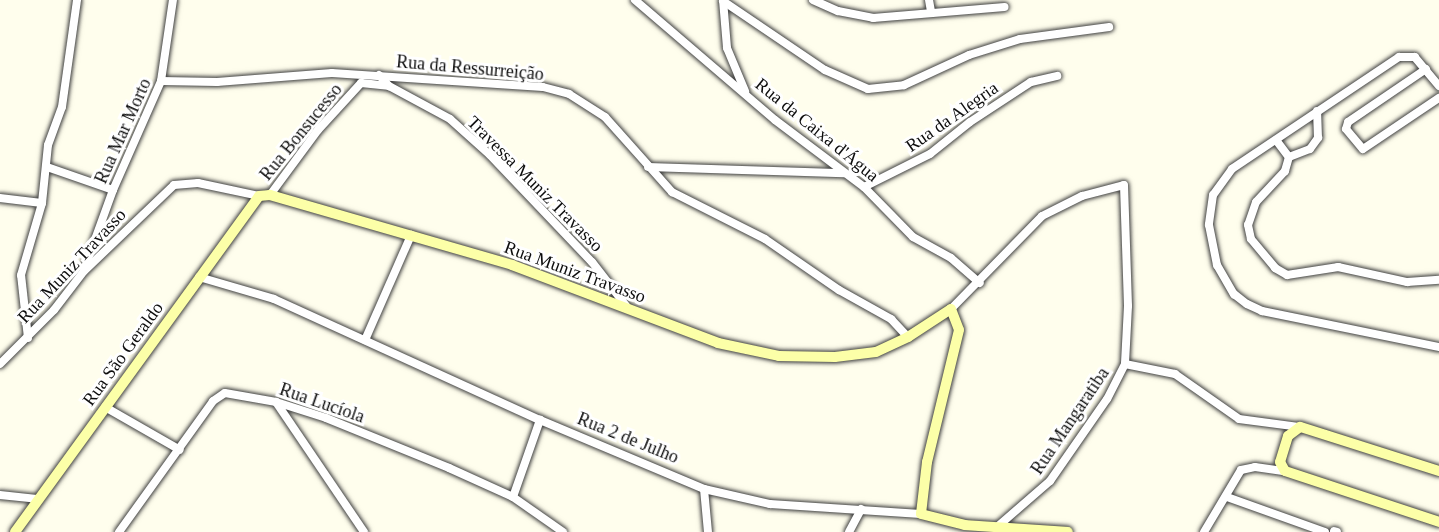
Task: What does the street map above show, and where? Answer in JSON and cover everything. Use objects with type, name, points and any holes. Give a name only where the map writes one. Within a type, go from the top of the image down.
[{"type":"street","points":[[28,338],[21,275],[42,203],[48,145],[62,107],[76,0]]},
{"type":"street","name":"Rua Mar Morto","points":[[84,271],[113,190],[161,81],[172,0]]},
{"type":"street","name":"Rua da Caixa d'Água","points":[[635,0],[748,96],[864,187],[913,237],[951,258],[980,283]]},
{"type":"street","points":[[723,0],[731,63],[748,96]]},
{"type":"street","points":[[723,0],[832,74],[868,89],[904,85],[969,55],[1020,39],[1109,27]]},
{"type":"street","points":[[813,0],[865,17],[1005,7]]},
{"type":"street","points":[[929,0],[931,11]]},
{"type":"street","points":[[1439,86],[1426,69],[1410,55],[1398,57],[1225,176],[1210,203],[1209,225],[1217,265],[1234,294],[1262,311],[1439,347]]},
{"type":"street","points":[[1426,69],[1348,123],[1346,129],[1363,149],[1439,98]]},
{"type":"street","name":"Rua da Ressurreição","points":[[161,81],[235,81],[298,73],[379,75],[543,87],[569,94],[605,117],[672,192],[765,239],[839,290],[891,319],[908,337]]},
{"type":"street","name":"Travessa Muniz Travasso","points":[[379,75],[388,86],[450,119],[465,132],[592,262],[628,308]]},
{"type":"street","name":"Rua da Alegria","points":[[864,187],[930,154],[970,122],[1031,82],[1057,76]]},
{"type":"street","name":"Rua Bonsucesso","points":[[264,196],[361,82],[388,86]]},
{"type":"street","points":[[1289,157],[1305,152],[1318,138],[1317,111]]},
{"type":"street","points":[[1276,140],[1289,157]]},
{"type":"street","points":[[1289,157],[1280,181],[1256,202],[1248,218],[1251,239],[1275,268],[1287,275],[1338,267],[1407,282],[1439,280]]},
{"type":"street","points":[[47,167],[113,190]]},
{"type":"street","points":[[648,167],[845,173]]},
{"type":"street","name":"Rua Muniz Travasso","points":[[0,364],[28,338],[84,271],[174,185],[198,183],[264,196],[411,235],[512,265],[718,343],[779,356],[857,356],[908,337],[951,309],[980,283],[1028,227],[1051,211],[1082,196],[1124,185],[1125,204]]},
{"type":"street","name":"Rua São Geraldo","points":[[15,532],[199,277],[264,196]]},
{"type":"street","points":[[0,198],[42,203]]},
{"type":"street","name":"Rua Mangaratiba","points":[[998,526],[1050,481],[1107,399],[1125,364],[1128,306],[1125,204]]},
{"type":"street","points":[[365,340],[411,235]]},
{"type":"street","name":"Rua 2 de Julho","points":[[199,277],[274,299],[540,420],[704,489],[770,504],[921,514],[948,523],[1061,532]]},
{"type":"street","points":[[921,514],[927,462],[959,330],[951,309]]},
{"type":"street","points":[[0,351],[13,351]]},
{"type":"street","points":[[1125,364],[1175,374],[1239,419],[1300,427],[1439,471]]},
{"type":"street","name":"Rua Lucíola","points":[[119,532],[220,394],[276,402],[336,422],[513,497],[563,532]]},
{"type":"street","points":[[276,402],[364,532]]},
{"type":"street","points":[[105,407],[180,450]]},
{"type":"street","points":[[513,497],[540,420]]},
{"type":"street","points":[[1285,471],[1280,462],[1285,442],[1300,427]]},
{"type":"street","points":[[1204,532],[1206,523],[1227,497],[1240,470],[1255,467],[1285,471],[1439,522]]},
{"type":"street","points":[[704,489],[708,532]]},
{"type":"street","points":[[0,495],[38,499]]},
{"type":"street","points":[[1227,497],[1325,532]]},
{"type":"street","points":[[849,532],[861,509]]}]
